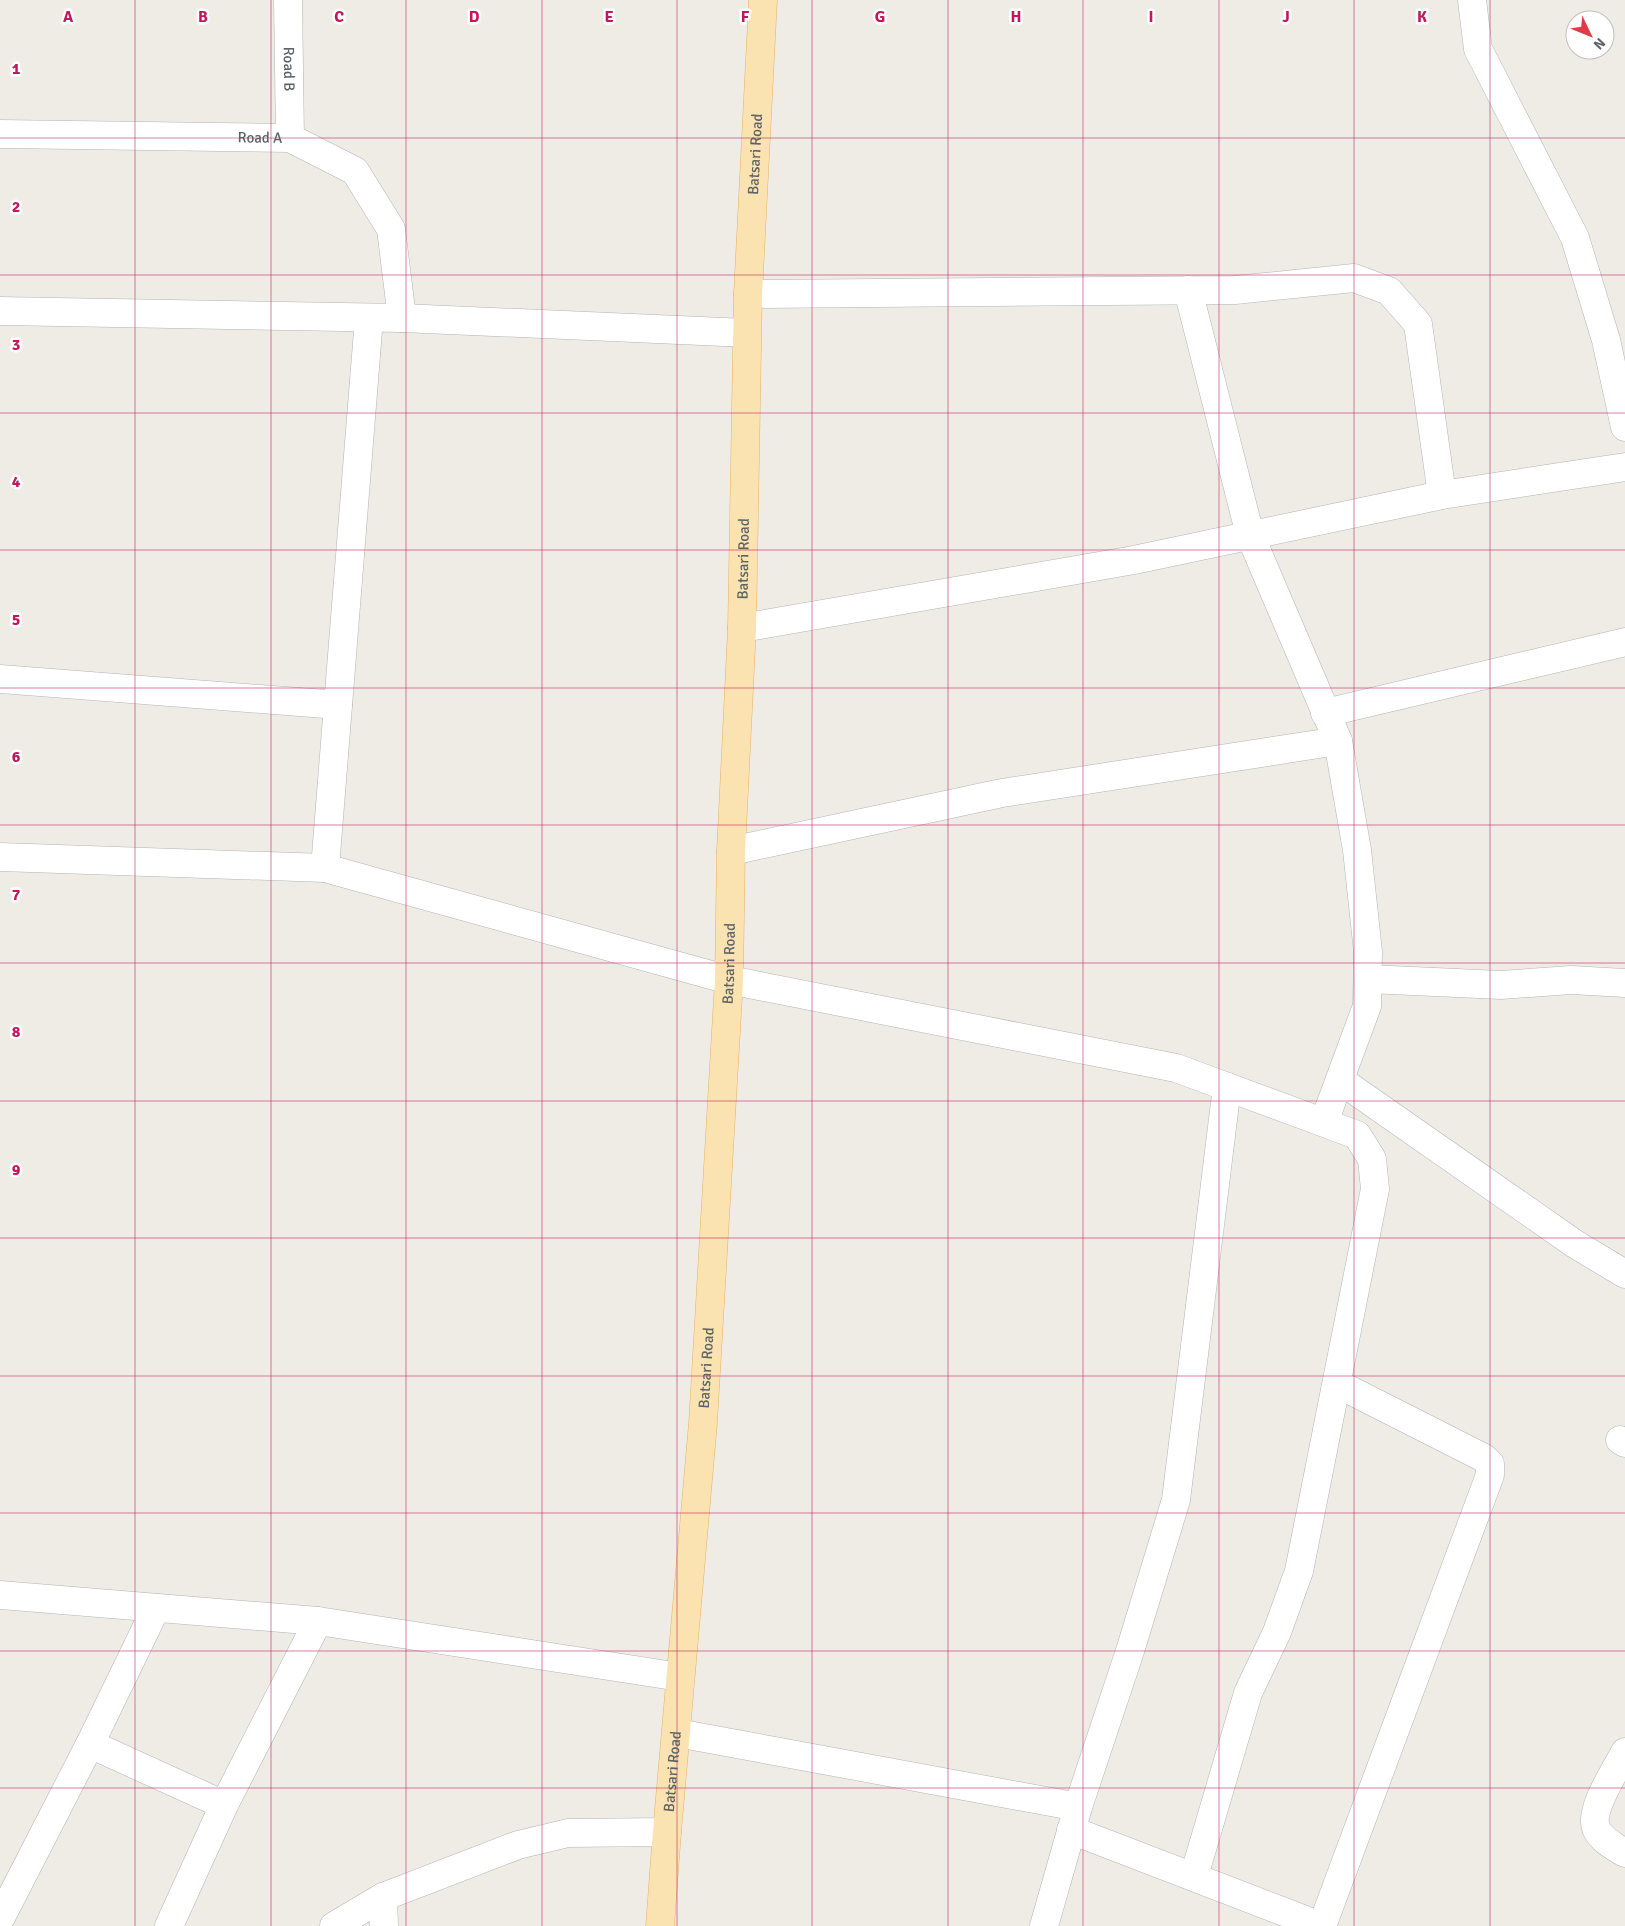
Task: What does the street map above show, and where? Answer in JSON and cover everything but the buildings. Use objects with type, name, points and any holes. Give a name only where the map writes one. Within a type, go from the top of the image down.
[{"type":"main road","name":"Batsari Road","points":[[663,1926],[667,1832],[703,1423],[729,980],[731,851],[742,628],[748,294],[763,0]]},
{"type":"street","name":"Road B","points":[[288,0],[290,138]]},
{"type":"street","points":[[1472,0],[1478,50],[1575,238],[1606,340],[1625,423]]},
{"type":"street","name":"Road A","points":[[0,134],[290,138],[355,171],[391,229],[402,318]]},
{"type":"street","points":[[748,294],[1235,290],[1354,278],[1390,291],[1418,324],[1442,495]]},
{"type":"street","points":[[1188,290],[1250,535],[1338,741],[1357,850],[1368,952],[1367,1006],[1324,1122]]},
{"type":"street","points":[[0,311],[402,318],[747,333]]},
{"type":"street","points":[[325,868],[369,318]]},
{"type":"street","points":[[742,628],[1134,560],[1442,495],[1625,467]]},
{"type":"street","points":[[1325,713],[1625,642]]},
{"type":"street","points":[[0,680],[338,705]]},
{"type":"street","points":[[731,851],[1002,794],[1338,741]]},
{"type":"street","points":[[0,857],[325,868],[729,980],[1176,1068],[1357,1135],[1372,1159],[1375,1188],[1300,1571],[1277,1632],[1248,1694],[1194,1876]]},
{"type":"street","points":[[1368,979],[1501,984],[1571,980],[1624,983]]},
{"type":"street","points":[[1340,1080],[1575,1244],[1625,1274]]},
{"type":"street","points":[[1044,1926],[1074,1818],[1130,1651],[1176,1500],[1227,1087]]},
{"type":"street","points":[[677,1733],[1074,1818],[1194,1876],[1322,1926],[1490,1475],[1490,1464],[1484,1458],[1338,1384]]},
{"type":"street","points":[[0,1595],[318,1621],[680,1677]]},
{"type":"street","points":[[0,1919],[90,1744],[156,1608]]},
{"type":"street","points":[[169,1926],[224,1805],[318,1621]]},
{"type":"street","points":[[90,1744],[224,1805]]},
{"type":"street","points":[[1625,1752],[1595,1810],[1596,1827],[1606,1841],[1625,1853]]},
{"type":"street","points":[[334,1926],[382,1897],[518,1844],[568,1833],[667,1832]]},
{"type":"street","points":[[382,1897],[384,1926]]}]
